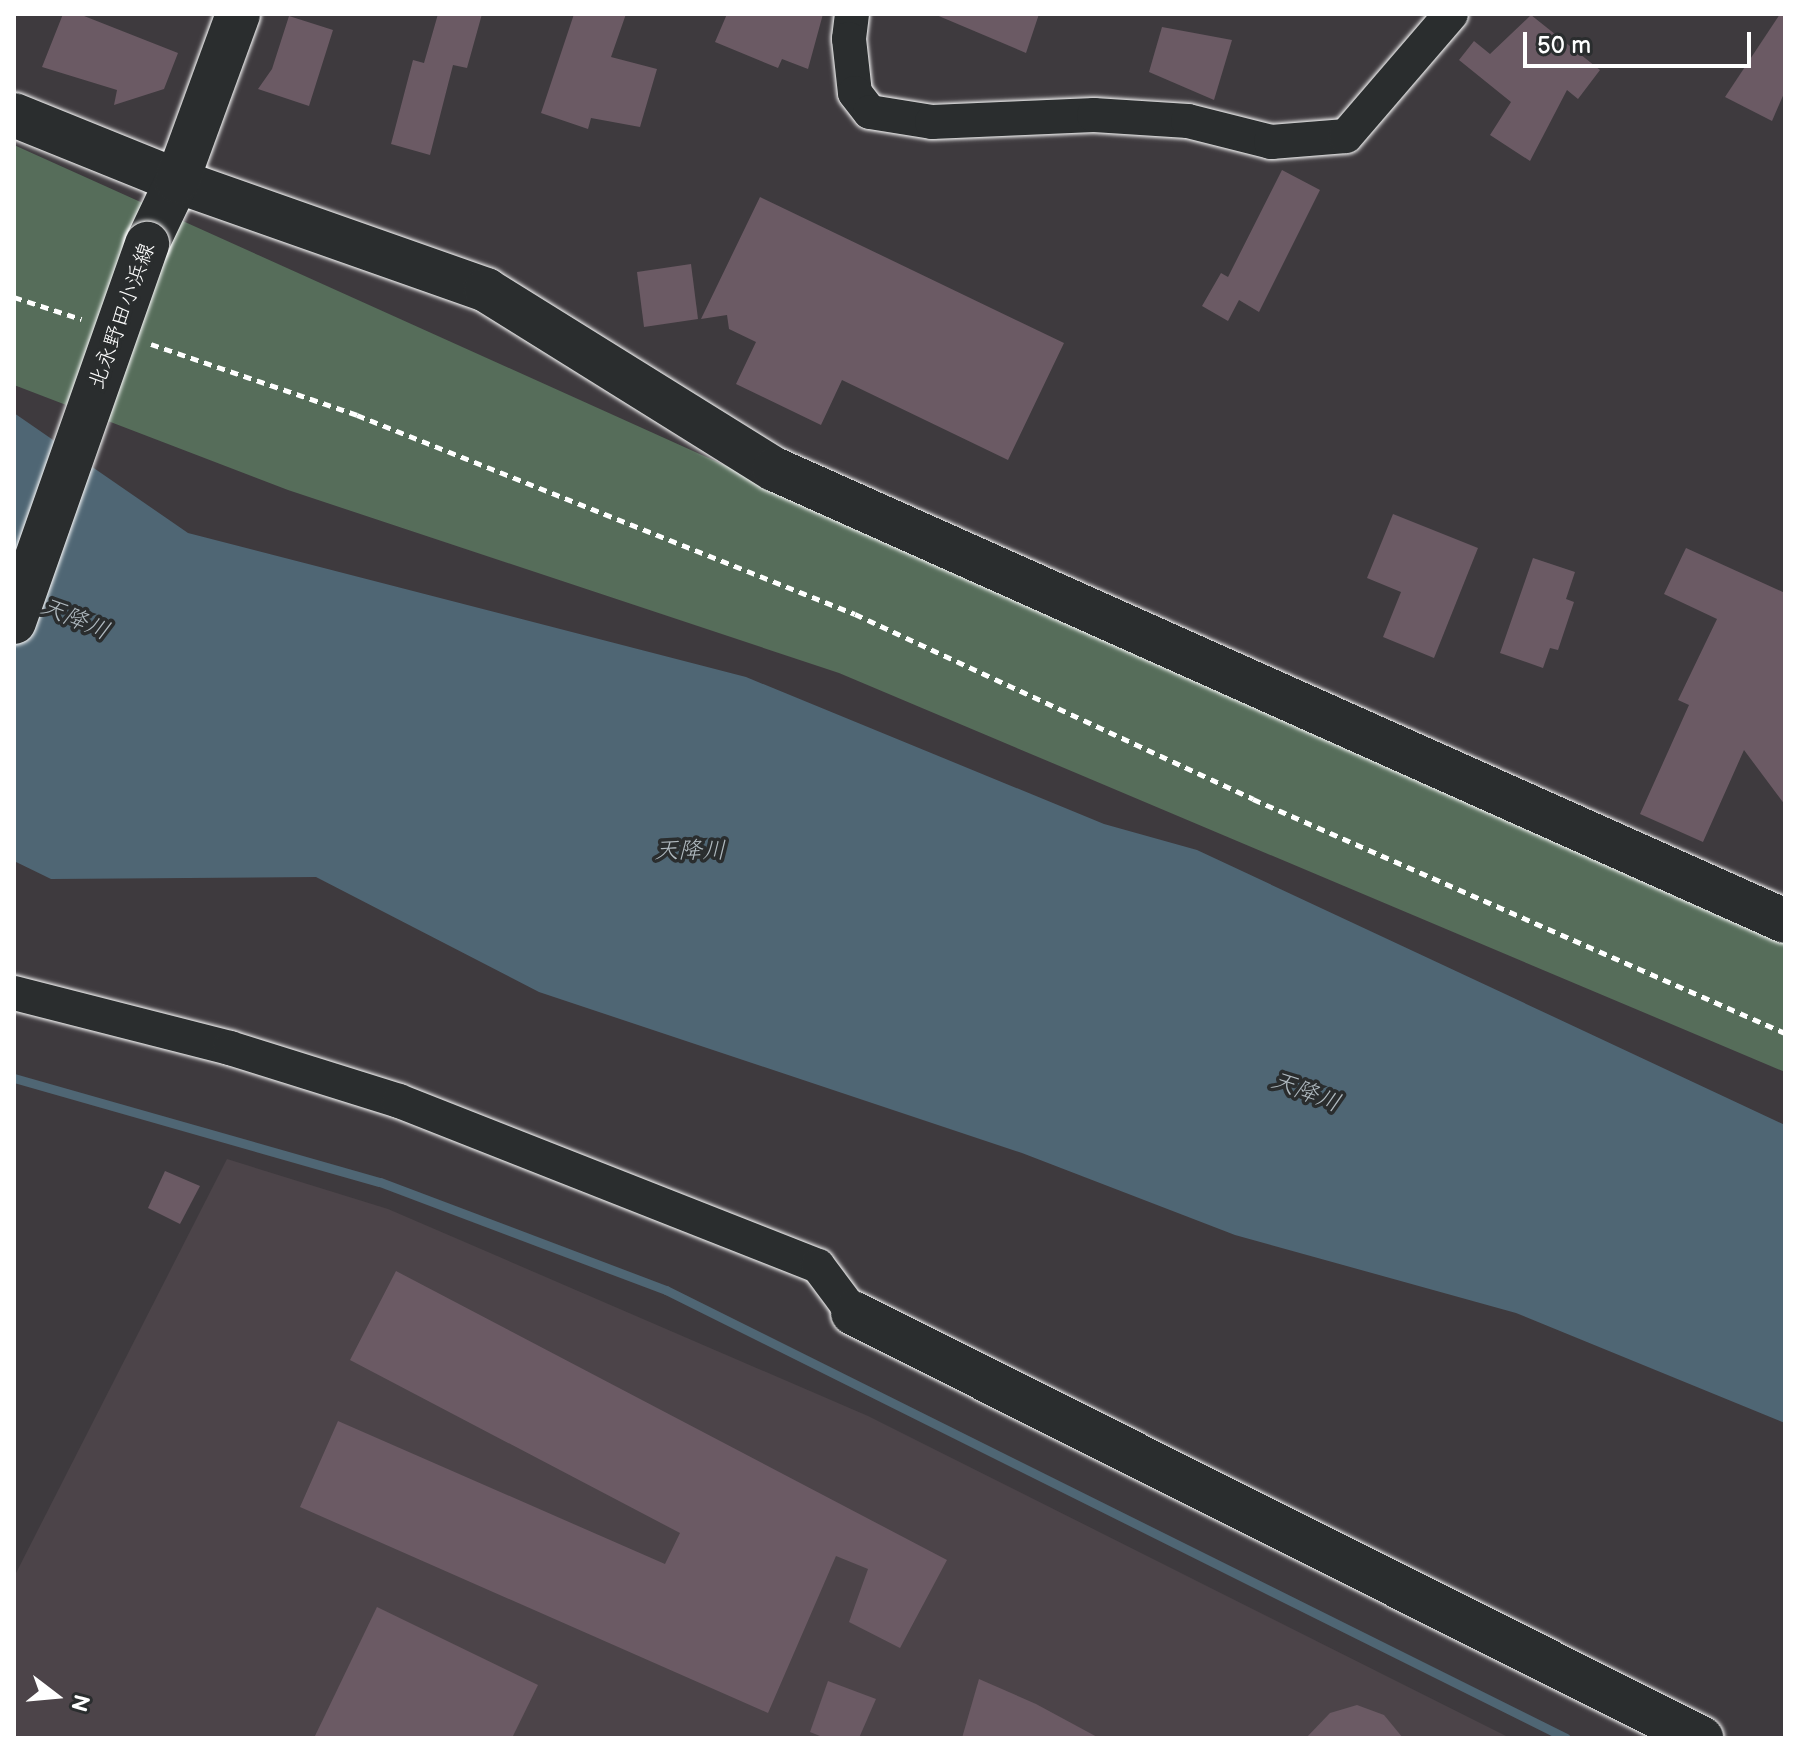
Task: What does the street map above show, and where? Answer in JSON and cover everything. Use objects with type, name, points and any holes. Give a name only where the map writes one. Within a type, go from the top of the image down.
[{"type":"street","name":"北永野田小浜線","points":[[14,622],[147,244],[177,181],[238,14]]},
{"type":"street","points":[[852,14],[849,39],[855,93],[870,112],[932,122],[1094,115],[1188,121],[1271,142],[1346,136],[1451,14]]},
{"type":"street","points":[[14,115],[177,181],[486,290],[774,469],[1785,921]]},
{"type":"street","points":[[14,993],[230,1048],[399,1101],[818,1266],[853,1313],[1701,1738]]},
{"type":"path","points":[[14,297],[92,323]]},
{"type":"path","points":[[136,338],[357,415],[855,614],[1253,799],[1785,1033]]},
{"type":"shaded area","points":[[227,1159],[388,1209],[868,1416],[1510,1738],[14,1738],[14,1577]]},
{"type":"green space","points":[[14,145],[1785,943],[1785,1072],[839,673],[288,490],[14,385]]},
{"type":"water","name":"天降川","points":[[14,413],[188,533],[746,677],[1104,824],[1197,850],[1785,1125],[1785,1423],[1516,1313],[1235,1235],[1022,1153],[539,992],[316,877],[51,879],[14,861]]},
{"type":"building","points":[[63,14],[79,14],[178,53],[164,89],[114,105],[117,90],[42,67]]},
{"type":"building","points":[[438,14],[482,14],[467,68],[453,65],[430,155],[391,144],[413,60],[424,63]]},
{"type":"building","points":[[574,14],[626,14],[611,57],[657,69],[640,127],[591,118],[588,129],[541,113]]},
{"type":"building","points":[[727,14],[823,14],[808,69],[782,59],[778,68],[715,42]]},
{"type":"building","points":[[934,14],[1039,14],[1026,53]]},
{"type":"building","points":[[1780,14],[1785,14],[1785,91],[1772,121],[1725,97]]},
{"type":"building","points":[[1531,15],[1600,70],[1578,99],[1567,90],[1530,161],[1490,135],[1511,102],[1459,60],[1474,41],[1490,54]]},
{"type":"building","points":[[289,16],[333,30],[309,106],[258,89],[272,69]]},
{"type":"building","points":[[1162,27],[1232,40],[1214,100],[1149,72]]},
{"type":"building","points":[[1282,170],[1320,190],[1259,312],[1239,300],[1228,321],[1202,306],[1221,273],[1228,277]]},
{"type":"building","points":[[760,197],[1064,343],[1008,460],[842,380],[821,425],[736,384],[756,342],[729,329],[727,315],[701,319]]},
{"type":"building","points":[[691,264],[698,319],[644,327],[637,272]]},
{"type":"building","points":[[1393,514],[1478,548],[1434,658],[1383,637],[1401,592],[1367,578]]},
{"type":"building","points":[[1686,548],[1785,593],[1785,805],[1744,750],[1703,842],[1640,814],[1689,705],[1678,700],[1717,619],[1664,594]]},
{"type":"building","points":[[1533,558],[1575,572],[1566,599],[1574,602],[1558,650],[1550,648],[1543,668],[1500,653]]},
{"type":"building","points":[[165,1171],[200,1186],[180,1224],[148,1208]]},
{"type":"building","points":[[396,1271],[947,1560],[900,1648],[849,1622],[868,1569],[836,1556],[768,1713],[300,1507],[338,1421],[665,1564],[680,1533],[350,1360]]},
{"type":"building","points":[[377,1607],[538,1685],[512,1738],[314,1738]]},
{"type":"building","points":[[979,1679],[1036,1704],[1099,1738],[962,1738]]},
{"type":"building","points":[[828,1681],[876,1699],[859,1738],[825,1738],[810,1732]]},
{"type":"building","points":[[1357,1705],[1384,1715],[1403,1738],[1306,1738],[1330,1713]]},
{"type":"waterway","points":[[14,1078],[380,1182],[666,1290],[1566,1738]]}]
